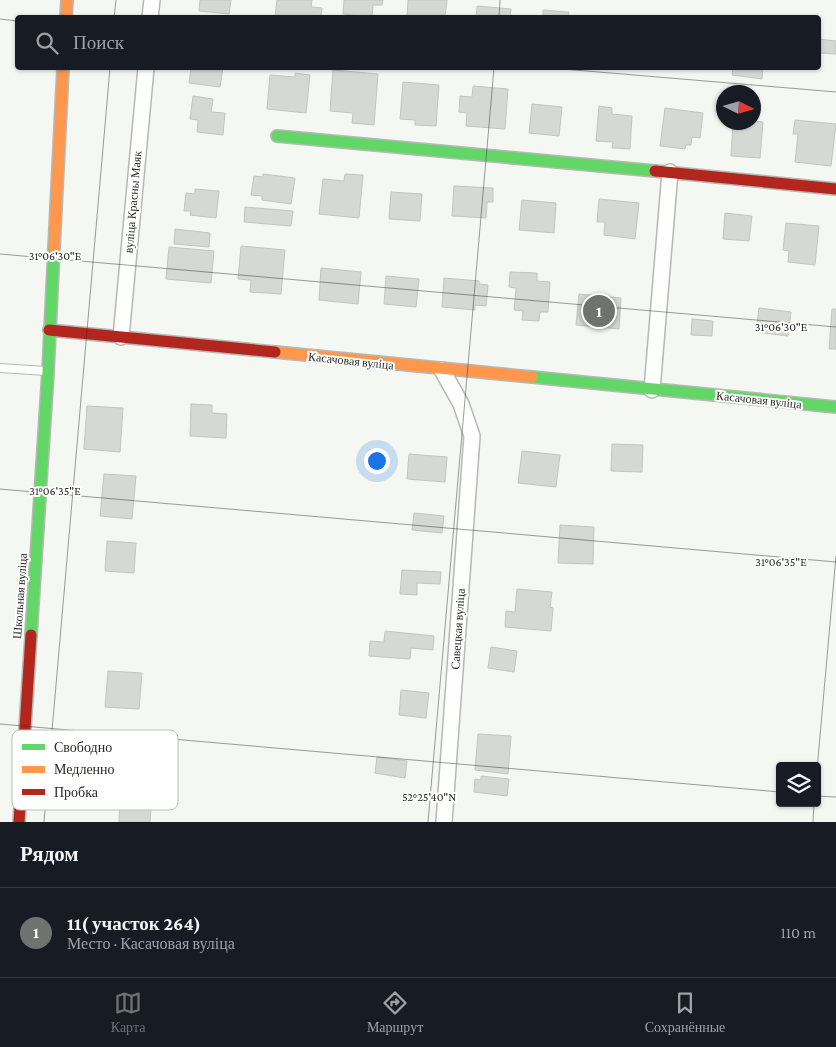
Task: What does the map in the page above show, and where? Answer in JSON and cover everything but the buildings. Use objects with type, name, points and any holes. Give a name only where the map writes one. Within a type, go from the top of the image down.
[{"type":"street","points":[[66,15],[67,0]]},
{"type":"street","points":[[150,15],[152,0]]},
{"type":"street","name":"Школьная вуліца","points":[[25,730],[48,372],[63,70]]},
{"type":"street","name":"вуліца Красны Маяк","points":[[121,337],[146,70]]},
{"type":"street","points":[[277,136],[836,189]]},
{"type":"street","points":[[652,390],[670,172]]},
{"type":"street","name":"Касачовая вуліца","points":[[49,330],[442,370],[836,407]]},
{"type":"street","name":"Савецкая вуліца","points":[[442,370],[460,404],[472,436],[444,822]]},
{"type":"lane","points":[[0,368],[48,372]]},
{"type":"traffic: fast","points":[[277,136],[655,171]]},
{"type":"traffic: fast","points":[[31,635],[54,248]]},
{"type":"traffic: fast","points":[[532,377],[836,407]]},
{"type":"traffic: slow","points":[[66,15],[67,0]]},
{"type":"traffic: slow","points":[[54,248],[63,70]]},
{"type":"traffic: slow","points":[[275,352],[532,377]]},
{"type":"traffic: jam","points":[[655,171],[836,189]]},
{"type":"traffic: jam","points":[[49,330],[275,352]]},
{"type":"traffic: jam","points":[[25,730],[31,635]]},
{"type":"traffic: jam","points":[[19,822],[20,810]]},
{"type":"place","name":"11( участок 264)","points":[[599,311]]}]
